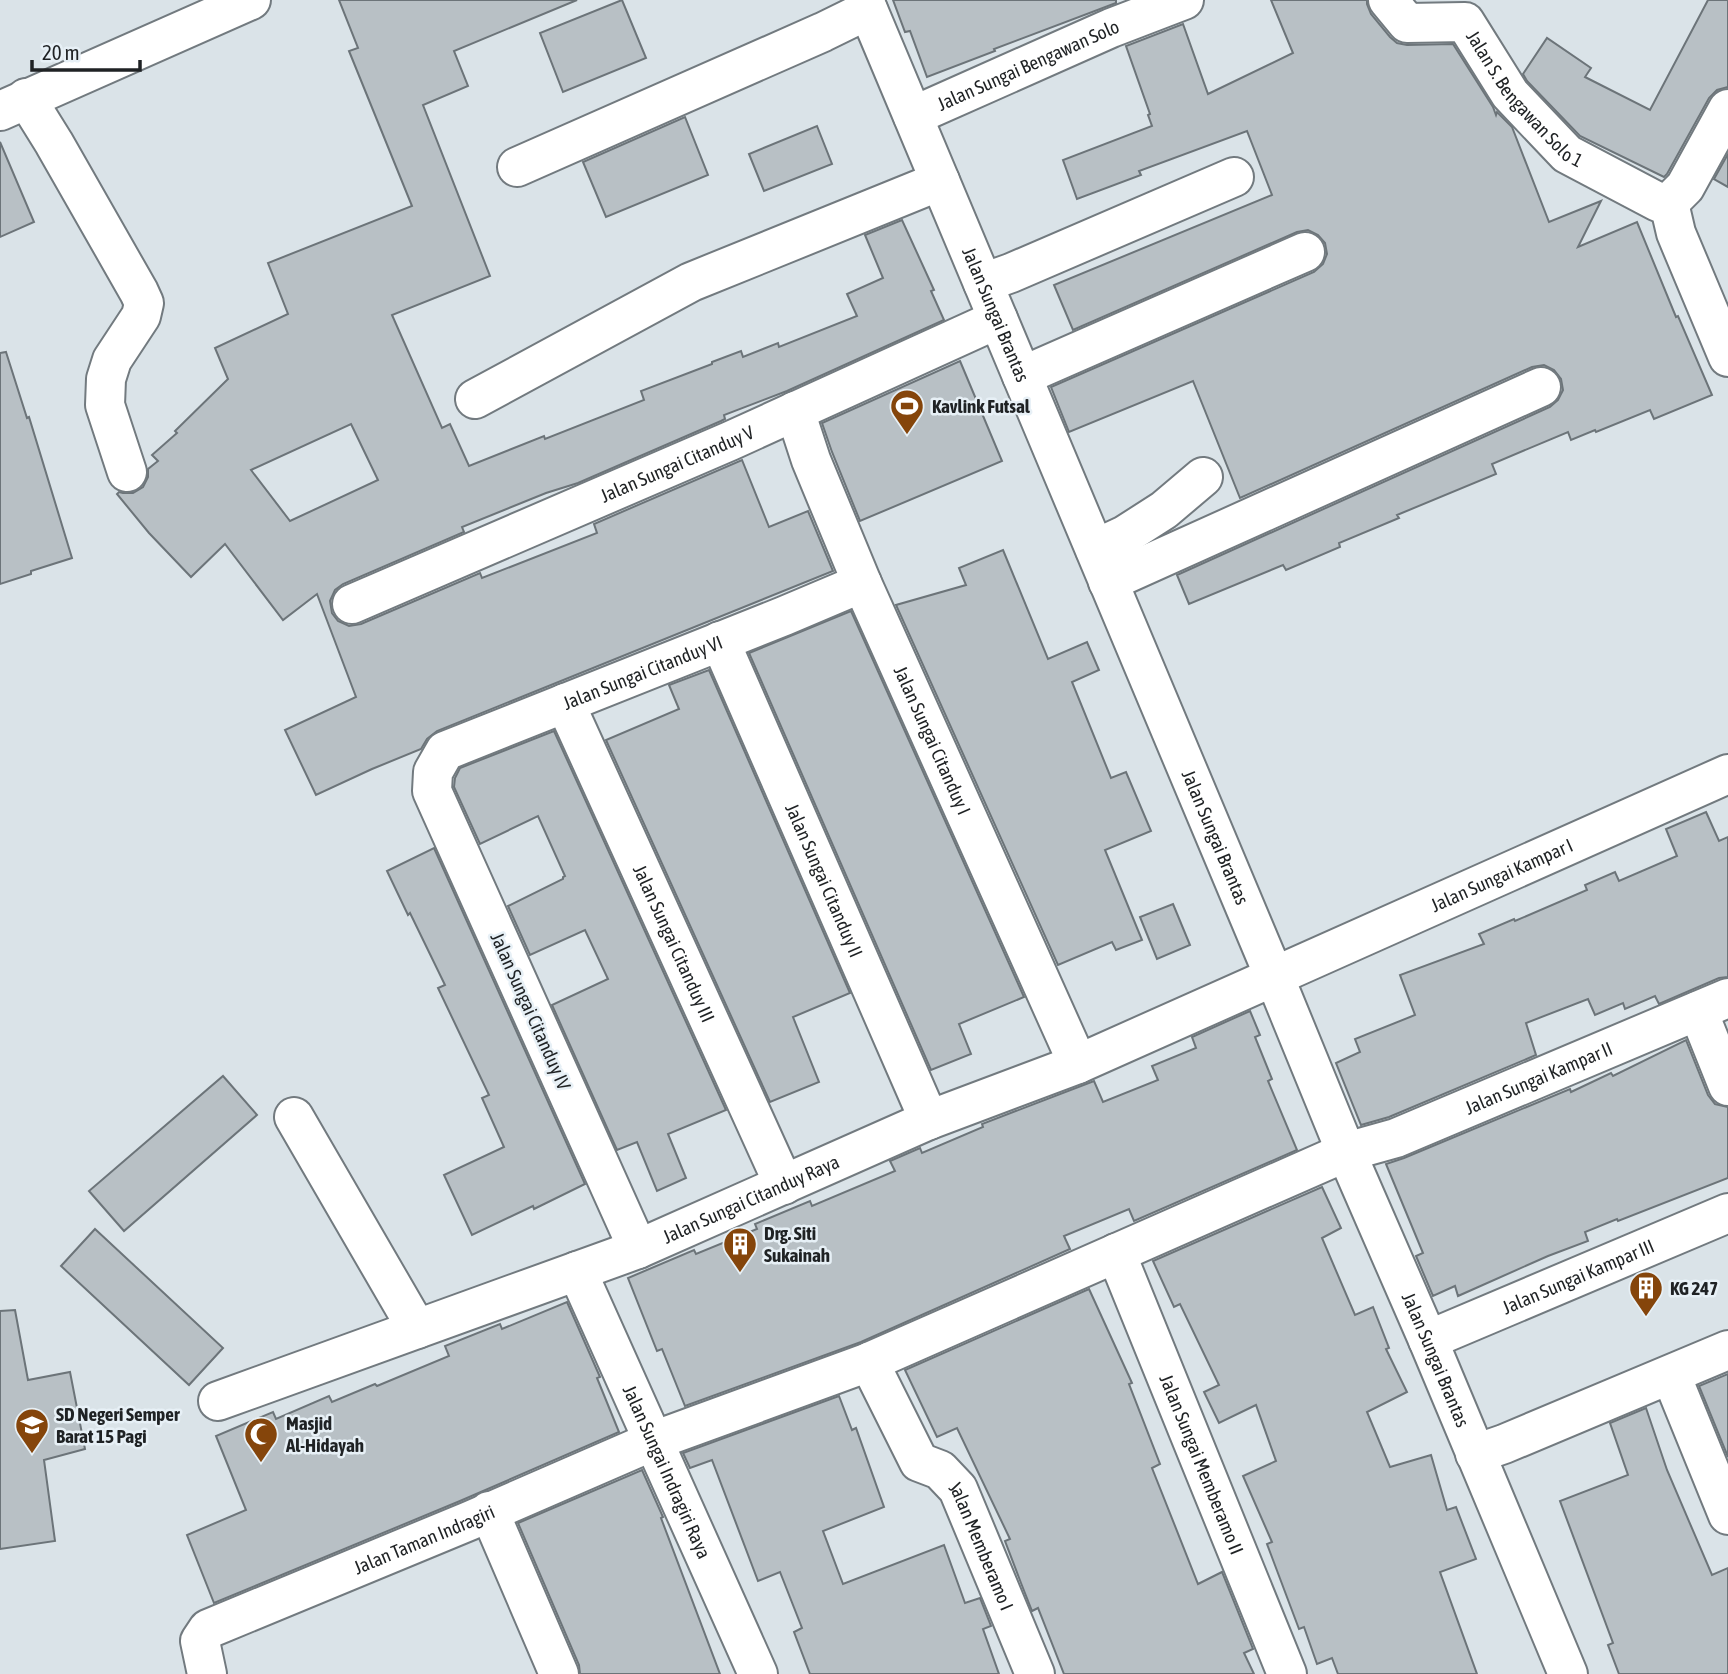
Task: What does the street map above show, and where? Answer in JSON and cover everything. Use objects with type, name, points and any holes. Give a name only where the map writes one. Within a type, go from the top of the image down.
[{"type":"street","points":[[127,472],[105,405],[106,379],[112,360],[141,316],[144,303],[54,143],[13,105],[251,0]]},
{"type":"street","name":"Jalan Sungai Bengawan Solo","points":[[913,116],[1111,28],[1184,0]]},
{"type":"street","name":"Jalan S. Bengawan Solo 1","points":[[1388,0],[1407,23],[1465,22],[1510,94],[1567,154],[1658,202],[1669,203]]},
{"type":"street","points":[[517,167],[810,38],[866,5]]},
{"type":"street","name":"Jalan Sungai Brantas","points":[[866,5],[1346,1152],[1568,1674]]},
{"type":"street","points":[[1728,109],[1685,187],[1669,203],[1676,233],[1728,357]]},
{"type":"street","points":[[983,283],[1234,177]]},
{"type":"street","points":[[475,399],[691,282],[940,181]]},
{"type":"street","points":[[1022,376],[1305,252]]},
{"type":"street","name":"Jalan Sungai Citanduy V","points":[[352,604],[795,411],[998,319]]},
{"type":"street","points":[[1102,566],[1541,387]]},
{"type":"street","name":"Jalan Sungai Citanduy I","points":[[795,411],[811,460],[862,583],[1078,1064]]},
{"type":"street","points":[[1102,566],[1125,535],[1164,510],[1203,477]]},
{"type":"street","name":"Jalan Sungai Citanduy VI","points":[[433,772],[445,751],[862,583]]},
{"type":"street","name":"Jalan Sungai Citanduy II","points":[[720,641],[929,1120]]},
{"type":"street","name":"Jalan Sungai Citanduy III","points":[[565,703],[784,1185]]},
{"type":"street","name":"Jalan Sungai Citanduy IV","points":[[433,772],[432,791],[638,1248]]},
{"type":"street","name":"Jalan Sungai Kampar I","points":[[1274,976],[1728,774]]},
{"type":"street","name":"Jalan Sungai Citanduy Raya","points":[[218,1401],[638,1248],[929,1120],[1078,1064],[1274,976]]},
{"type":"street","points":[[1713,1005],[1728,1086]]},
{"type":"street","name":"Jalan Sungai Kampar II","points":[[1116,1254],[1346,1152],[1396,1138],[1713,1005]]},
{"type":"street","points":[[294,1117],[417,1329]]},
{"type":"street","name":"Jalan Sungai Kampar III","points":[[1428,1340],[1728,1213]]},
{"type":"street","name":"Jalan Taman Indragiri","points":[[203,1658],[208,1629],[457,1527],[653,1441],[869,1362],[1116,1254]]},
{"type":"street","name":"Jalan Sungai Memberamo II","points":[[1116,1254],[1287,1674]]},
{"type":"street","name":"Jalan Sungai Indragiri Raya","points":[[577,1271],[758,1674]]},
{"type":"street","points":[[1475,1454],[1728,1350]]},
{"type":"street","name":"Jalan Memberamo I","points":[[869,1362],[919,1462],[940,1470],[958,1489],[1035,1674]]},
{"type":"street","points":[[1671,1375],[1728,1515]]},
{"type":"street","points":[[489,1511],[554,1672]]},
{"type":"building","points":[[339,0],[577,0],[454,51],[468,86],[423,105],[490,276],[392,315],[442,428],[450,424],[469,466],[644,400],[641,391],[712,362],[741,351],[743,357],[778,343],[779,347],[857,316],[847,294],[883,278],[865,235],[902,220],[934,290],[931,291],[944,320],[787,391],[724,415],[725,419],[721,421],[578,483],[462,527],[464,532],[343,584],[335,590],[330,601],[332,613],[338,621],[349,626],[361,624],[480,573],[482,578],[597,533],[594,524],[742,460],[769,527],[808,511],[833,571],[437,731],[427,739],[421,749],[316,795],[285,730],[356,697],[317,594],[283,620],[225,544],[191,577],[117,494],[133,493],[143,487],[148,477],[148,469],[158,461],[152,455],[177,433],[175,431],[228,379],[215,348],[288,314],[268,263],[412,206],[349,51],[358,48]],"holes":[[[351,424],[378,480],[290,521],[251,470]]]},
{"type":"building","points":[[622,0],[646,58],[563,92],[540,33]]},
{"type":"building","points":[[893,0],[1116,0],[1116,3],[927,77],[910,31],[905,32]]},
{"type":"building","points":[[1271,0],[1367,0],[1371,14],[1397,43],[1453,44],[1496,115],[1497,112],[1512,127],[1549,222],[1601,201],[1578,247],[1637,222],[1712,395],[1654,419],[1650,410],[1571,440],[1568,432],[1492,464],[1496,474],[1397,515],[1399,518],[1339,543],[1340,547],[1286,570],[1283,565],[1189,604],[1177,575],[1550,407],[1558,400],[1563,390],[1561,379],[1554,370],[1544,365],[1532,367],[1240,498],[1193,381],[1069,432],[1051,387],[1314,272],[1323,264],[1327,254],[1325,243],[1318,235],[1308,230],[1297,232],[1073,330],[1054,285],[1272,195],[1247,131],[1139,171],[1141,175],[1077,199],[1063,160],[1152,126],[1126,46],[1183,24],[1208,94],[1293,53]]},
{"type":"building","points":[[1708,0],[1728,0],[1728,87],[1717,90],[1709,98],[1664,177],[1580,136],[1523,74],[1547,38],[1591,68],[1585,77],[1650,110]]},
{"type":"building","points":[[685,117],[708,175],[606,217],[583,162]]},
{"type":"building","points":[[817,126],[832,164],[764,191],[749,154]]},
{"type":"building","points":[[0,142],[34,222],[0,237]]},
{"type":"building","points":[[1728,154],[1728,187],[1714,179]]},
{"type":"building","points":[[6,352],[72,558],[0,584],[0,353]]},
{"type":"building","name":"Kavlink Futsal","points":[[960,361],[1002,461],[860,521],[822,423]]},
{"type":"building","points":[[1003,550],[1048,659],[1087,642],[1099,670],[1072,682],[1111,778],[1126,772],[1151,831],[1105,850],[1142,940],[1116,950],[1112,942],[1058,965],[896,605],[966,585],[959,568]]},
{"type":"building","points":[[851,611],[1024,997],[959,1024],[971,1054],[931,1070],[749,653]]},
{"type":"building","points":[[709,670],[850,993],[793,1017],[819,1082],[770,1102],[606,740],[679,709],[669,685]]},
{"type":"building","points":[[554,731],[726,1110],[668,1134],[686,1178],[657,1191],[637,1142],[617,1150],[552,1005],[608,979],[585,930],[530,955],[508,906],[565,876],[538,816],[480,844],[454,787],[460,768]]},
{"type":"building","points":[[1706,812],[1719,841],[1728,837],[1728,977],[1719,978],[1659,1004],[1655,996],[1625,1009],[1623,1003],[1595,1015],[1588,999],[1526,1023],[1536,1055],[1389,1117],[1361,1125],[1336,1063],[1360,1052],[1355,1039],[1415,1015],[1400,975],[1484,944],[1479,934],[1587,890],[1585,885],[1615,872],[1619,881],[1677,856],[1666,829]]},
{"type":"building","points":[[434,848],[585,1184],[472,1235],[444,1175],[504,1147],[482,1098],[489,1095],[438,988],[445,985],[387,871]]},
{"type":"building","points":[[1173,904],[1190,945],[1157,959],[1140,917]]},
{"type":"building","points":[[1250,1011],[1260,1035],[1255,1037],[1272,1079],[1268,1081],[1297,1150],[1134,1221],[1129,1209],[1064,1236],[1070,1249],[861,1342],[685,1406],[662,1349],[657,1351],[628,1278],[694,1250],[696,1254],[757,1229],[755,1224],[810,1201],[812,1206],[895,1171],[890,1161],[920,1148],[922,1153],[983,1127],[982,1124],[1094,1081],[1103,1102],[1158,1080],[1152,1066],[1196,1048],[1192,1037]]},
{"type":"building","points":[[1686,1040],[1708,1095],[1715,1104],[1728,1107],[1728,1178],[1585,1232],[1588,1241],[1458,1296],[1455,1286],[1433,1296],[1416,1256],[1423,1253],[1386,1164],[1570,1089],[1571,1092],[1611,1073],[1613,1076]]},
{"type":"building","points":[[223,1076],[257,1115],[124,1231],[89,1191]]},
{"type":"building","points":[[1322,1187],[1341,1228],[1322,1238],[1355,1315],[1373,1307],[1389,1348],[1386,1349],[1407,1392],[1367,1412],[1390,1467],[1431,1455],[1447,1510],[1456,1507],[1476,1559],[1440,1572],[1477,1674],[1338,1674],[1332,1658],[1317,1664],[1304,1627],[1299,1629],[1267,1544],[1272,1542],[1243,1476],[1276,1461],[1256,1405],[1219,1423],[1204,1392],[1219,1385],[1180,1304],[1174,1307],[1153,1261]]},
{"type":"building","points":[[95,1229],[223,1348],[189,1385],[61,1266]]},
{"type":"building","points":[[1089,1289],[1132,1383],[1129,1384],[1160,1464],[1152,1468],[1198,1584],[1222,1572],[1253,1649],[1244,1653],[1254,1674],[1064,1674],[1038,1608],[1032,1611],[1005,1541],[1010,1539],[957,1428],[937,1437],[905,1370]]},
{"type":"building","points":[[567,1302],[600,1377],[597,1378],[619,1432],[214,1603],[187,1535],[246,1510],[216,1436],[273,1412],[276,1419],[329,1396],[332,1402],[375,1384],[377,1386],[449,1356],[445,1346],[500,1324],[502,1329]]},
{"type":"building","name":"SD Negeri Semper Barat 15 Pagi","points":[[15,1310],[28,1380],[70,1372],[85,1449],[44,1460],[55,1541],[0,1549],[0,1311]]},
{"type":"building","points":[[1728,1374],[1728,1457],[1699,1386]]},
{"type":"building","points":[[839,1396],[852,1430],[856,1428],[884,1507],[823,1531],[843,1584],[944,1545],[965,1603],[980,1598],[991,1626],[983,1629],[999,1674],[810,1674],[794,1632],[802,1628],[780,1572],[758,1581],[712,1460],[690,1468],[683,1453]]},
{"type":"building","points":[[1646,1408],[1667,1470],[1712,1575],[1728,1568],[1728,1674],[1619,1674],[1608,1645],[1613,1643],[1560,1501],[1628,1475],[1610,1423]]},
{"type":"building","points":[[642,1470],[663,1517],[661,1518],[720,1674],[580,1674],[579,1665],[518,1523]]},
{"type":"place","name":"Kavlink Futsal","points":[[907,436]]},
{"type":"place","name":"Drg. Siti Sukainah","points":[[740,1274]]},
{"type":"place","name":"KG 247","points":[[1646,1318]]},
{"type":"place","name":"SD Negeri Semper Barat 15 Pagi","points":[[32,1455]]},
{"type":"place","name":"Masjid Al-Hidayah","points":[[261,1464]]}]
